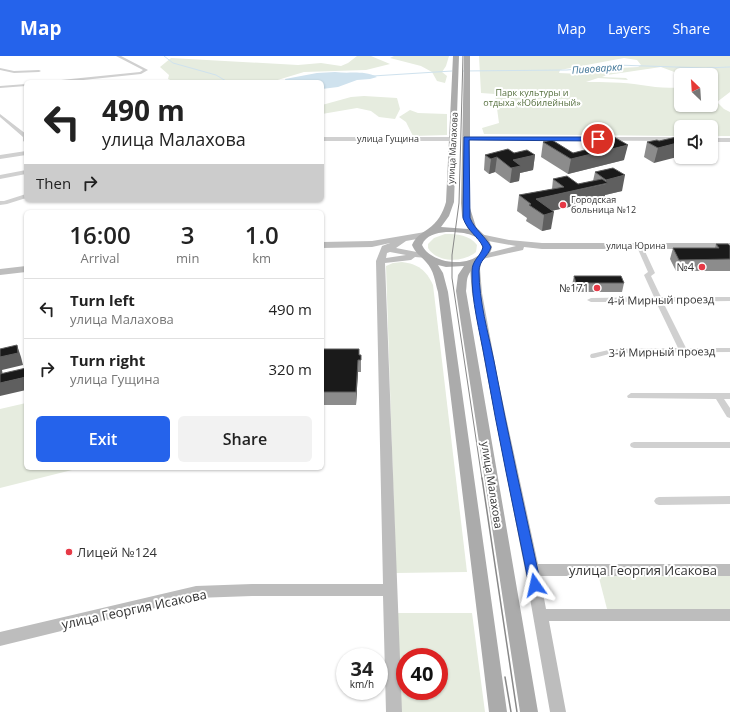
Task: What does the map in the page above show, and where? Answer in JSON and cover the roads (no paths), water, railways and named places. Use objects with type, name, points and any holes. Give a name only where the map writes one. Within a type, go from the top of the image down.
[{"type":"main road","name":"улица Малахова","points":[[456,56],[449,210],[443,220],[421,238],[417,245],[420,252],[427,258],[438,273],[443,292],[498,712]]},
{"type":"main road","name":"улица Малахова","points":[[467,56],[467,218],[469,226],[487,247],[485,254],[478,259],[463,275],[461,292],[529,712]]},
{"type":"main road","points":[[427,234],[440,230],[453,229],[467,231],[478,236]]},
{"type":"main road","points":[[427,258],[452,264],[478,259]]},
{"type":"street","points":[[71,80],[141,73],[146,70],[118,56]]},
{"type":"street","points":[[0,69],[14,72],[39,70]]},
{"type":"street","points":[[0,87],[24,84]]},
{"type":"street","points":[[0,115],[24,135]]},
{"type":"street","name":"улица Гущина","points":[[324,139],[453,139]]},
{"type":"street","points":[[466,139],[674,139]]},
{"type":"street","points":[[718,140],[730,140]]},
{"type":"street","points":[[0,157],[24,153]]},
{"type":"street","points":[[0,177],[24,172]]},
{"type":"street","points":[[0,203],[5,203],[24,197]]},
{"type":"street","points":[[324,245],[367,245],[402,240],[427,234]]},
{"type":"street","name":"улица Юрина","points":[[478,236],[509,243],[542,246],[730,246]]},
{"type":"street","points":[[394,712],[380,261],[383,252],[402,240]]},
{"type":"street","points":[[367,245],[388,248],[427,258]]},
{"type":"street","name":"улица Юрина","points":[[478,259],[511,249],[542,246]]},
{"type":"street","points":[[640,247],[652,273],[647,275],[683,350]]},
{"type":"street","points":[[380,261],[408,257],[427,258]]},
{"type":"street","points":[[478,259],[475,269],[477,293],[493,380],[532,570],[558,712]]},
{"type":"street","points":[[0,272],[24,269]]},
{"type":"street","name":"4-й Мирный проезд","points":[[591,300],[730,299]]},
{"type":"street","name":"3-й Мирный проезд","points":[[594,356],[613,350],[730,350]]},
{"type":"street","points":[[631,396],[730,396]]},
{"type":"street","points":[[719,397],[730,415]]},
{"type":"street","points":[[634,445],[730,445]]},
{"type":"street","points":[[659,501],[730,500]]},
{"type":"street","name":"улица Георгия Исакова","points":[[532,570],[730,570]]},
{"type":"street","name":"улица Георгия Исакова","points":[[0,639],[196,592],[252,590],[390,590]]},
{"type":"street","points":[[540,615],[730,615]]},
{"type":"water","points":[[317,73],[362,73],[377,77],[357,80],[338,87],[324,89],[324,80],[285,79]]},
{"type":"waterway","name":"Пивоварка","points":[[164,56],[173,63],[216,75],[224,80]]},
{"type":"waterway","name":"Пивоварка","points":[[463,71],[567,70],[616,65],[705,68],[730,67]]},
{"type":"waterway","name":"Пивоварка","points":[[373,76],[452,71]]},
{"type":"tram line","points":[[463,56],[459,203],[452,255],[452,278],[482,479]]},
{"type":"tram line","points":[[482,478],[517,712]]},
{"type":"tram line","points":[[505,677],[511,712]]},
{"type":"place","name":"Городская больница №12","points":[[563,205]]},
{"type":"place","name":"№4","points":[[702,267]]},
{"type":"place","name":"№171","points":[[597,288]]},
{"type":"place","name":"Лицей №124","points":[[69,552]]},
{"type":"park label","name":"Парк культуры и отдыха «Юбилейный»","points":[[532,98]]}]
